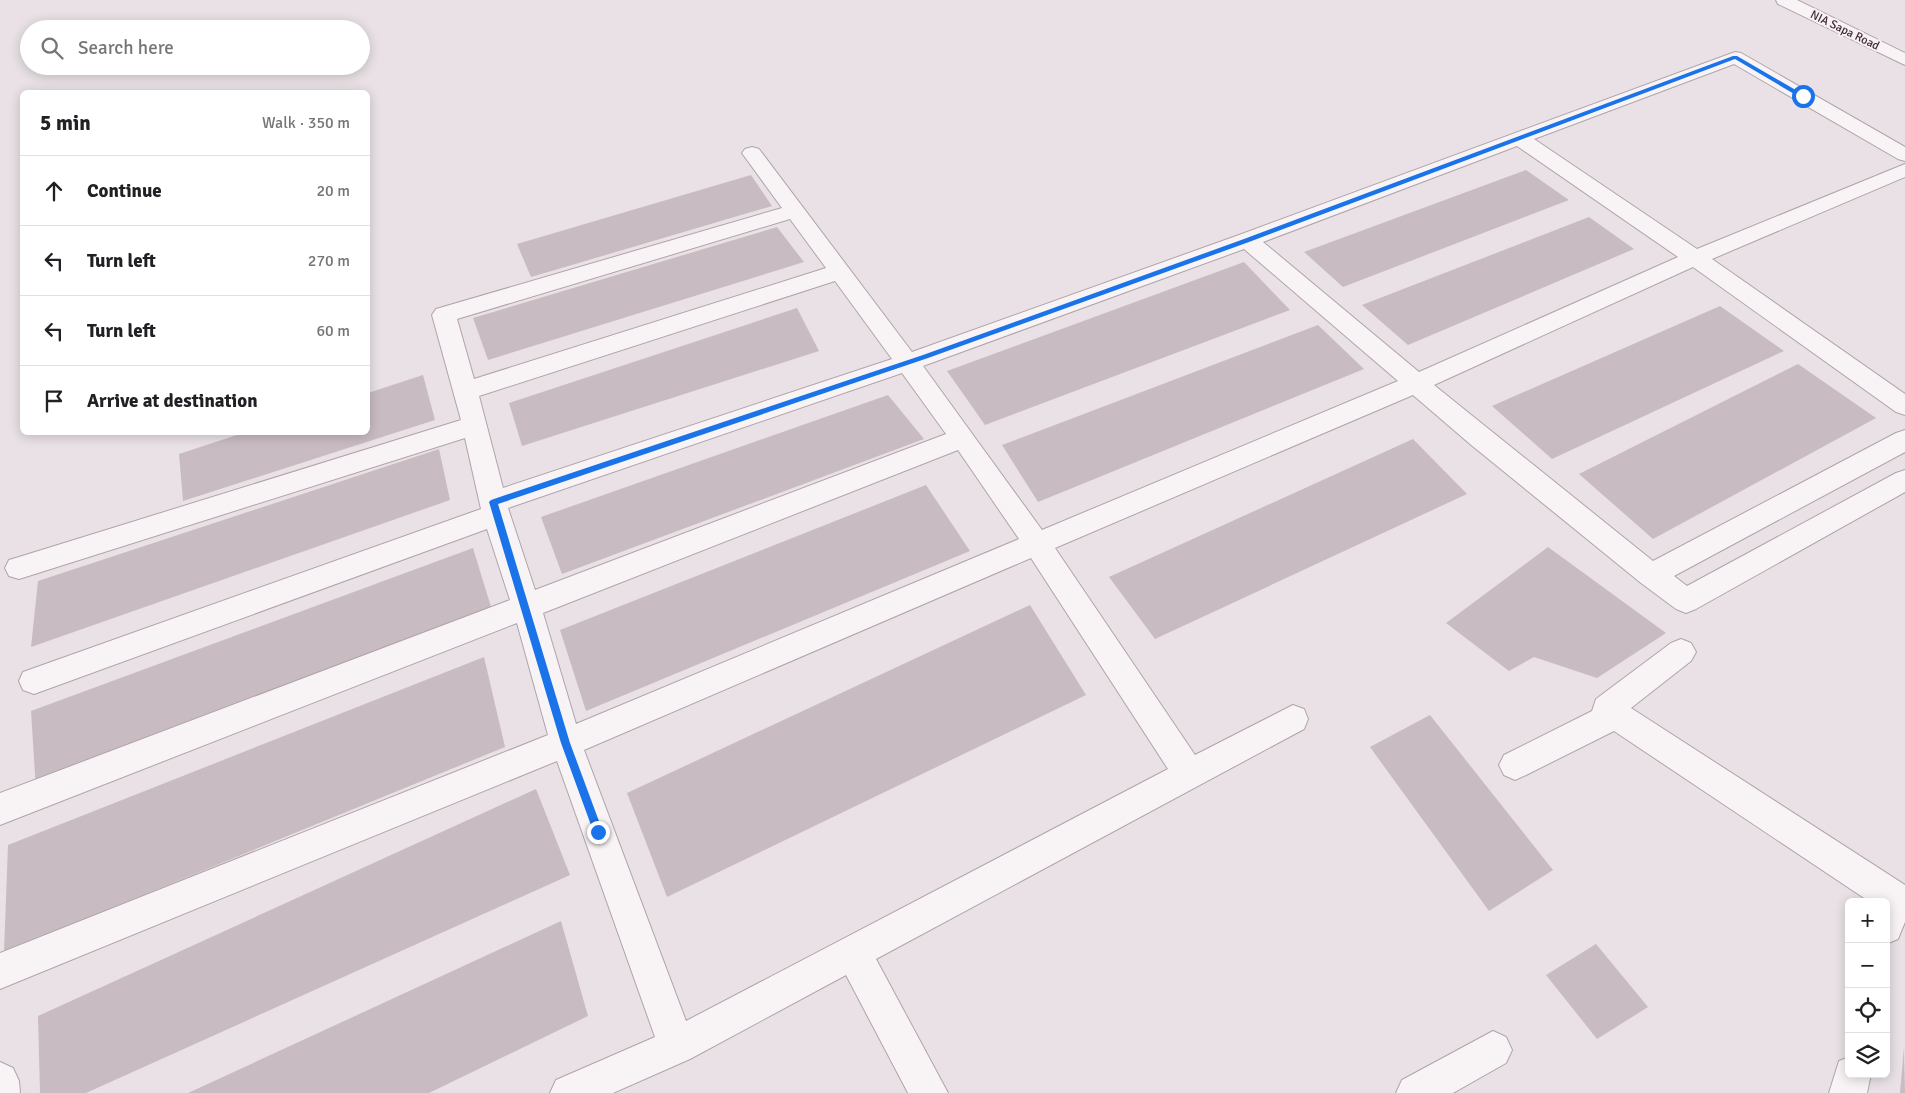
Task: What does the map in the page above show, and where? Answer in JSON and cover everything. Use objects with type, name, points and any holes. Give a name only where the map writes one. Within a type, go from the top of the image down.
[{"type":"street","name":"NIA Sapa Road","points":[[1784,0],[1905,60]]},
{"type":"street","points":[[34,681],[495,508],[907,363],[1247,240],[1735,57],[1905,155]]},
{"type":"street","points":[[1519,138],[1696,258],[1905,406]]},
{"type":"street","points":[[752,153],[838,272],[963,438],[1037,544],[1190,774]]},
{"type":"street","points":[[0,971],[566,743],[1417,383],[1696,258],[1905,170]]},
{"type":"street","points":[[677,1046],[566,743],[526,605],[495,508],[475,425],[444,315],[793,211]]},
{"type":"street","points":[[1247,240],[1479,437],[1686,601],[1905,480]]},
{"type":"street","points":[[465,391],[838,272]]},
{"type":"street","points":[[19,568],[475,425]]},
{"type":"street","points":[[0,809],[963,438]]},
{"type":"street","points":[[1651,575],[1905,440]]},
{"type":"street","points":[[1680,652],[1607,709],[1895,910]]},
{"type":"street","points":[[1515,765],[1614,715]]},
{"type":"street","points":[[569,1093],[677,1046],[1293,719]]},
{"type":"street","points":[[853,953],[929,1093]]},
{"type":"street","points":[[1415,1093],[1493,1050]]},
{"type":"street","points":[[1848,1093],[1851,1078]]},
{"type":"street","points":[[0,1081],[1,1093]]},
{"type":"building","points":[[1526,170],[1569,200],[1343,287],[1304,252]]},
{"type":"building","points":[[751,175],[772,206],[531,277],[517,244]]},
{"type":"building","points":[[1589,217],[1634,249],[1408,345],[1362,305]]},
{"type":"building","points":[[777,227],[804,262],[488,360],[473,318]]},
{"type":"building","points":[[1244,262],[1290,310],[985,425],[947,371]]},
{"type":"building","points":[[1720,306],[1784,351],[1552,459],[1492,406]]},
{"type":"building","points":[[797,308],[819,351],[522,446],[509,403]]},
{"type":"building","points":[[1318,325],[1364,369],[1038,502],[1002,445]]},
{"type":"building","points":[[1798,364],[1876,418],[1653,539],[1579,474]]},
{"type":"building","points":[[423,375],[435,420],[183,501],[179,454],[237,435],[370,435],[370,392]]},
{"type":"building","points":[[888,395],[924,439],[562,574],[541,517]]},
{"type":"building","points":[[1413,439],[1467,494],[1155,639],[1109,577]]},
{"type":"building","points":[[439,449],[450,500],[31,647],[38,581]]},
{"type":"building","points":[[926,485],[970,551],[586,711],[560,630]]},
{"type":"building","points":[[1548,547],[1666,633],[1597,678],[1534,657],[1509,671],[1446,623]]},
{"type":"building","points":[[473,548],[491,607],[36,790],[31,711]]},
{"type":"building","points":[[1030,605],[1086,695],[667,897],[627,793]]},
{"type":"building","points":[[484,657],[505,747],[4,952],[8,845]]},
{"type":"building","points":[[1430,715],[1553,870],[1489,911],[1370,747]]},
{"type":"building","points":[[536,789],[570,875],[86,1093],[40,1093],[38,1016]]},
{"type":"building","points":[[561,921],[588,1016],[429,1093],[188,1093]]},
{"type":"building","points":[[1596,944],[1648,1007],[1597,1039],[1546,975]]},
{"type":"building","points":[[1904,1047],[1905,1093],[1900,1093]]},
{"type":"route","points":[[598,832],[566,743],[526,605],[493,502],[925,357],[1247,240],[1735,57],[1803,96]]}]
